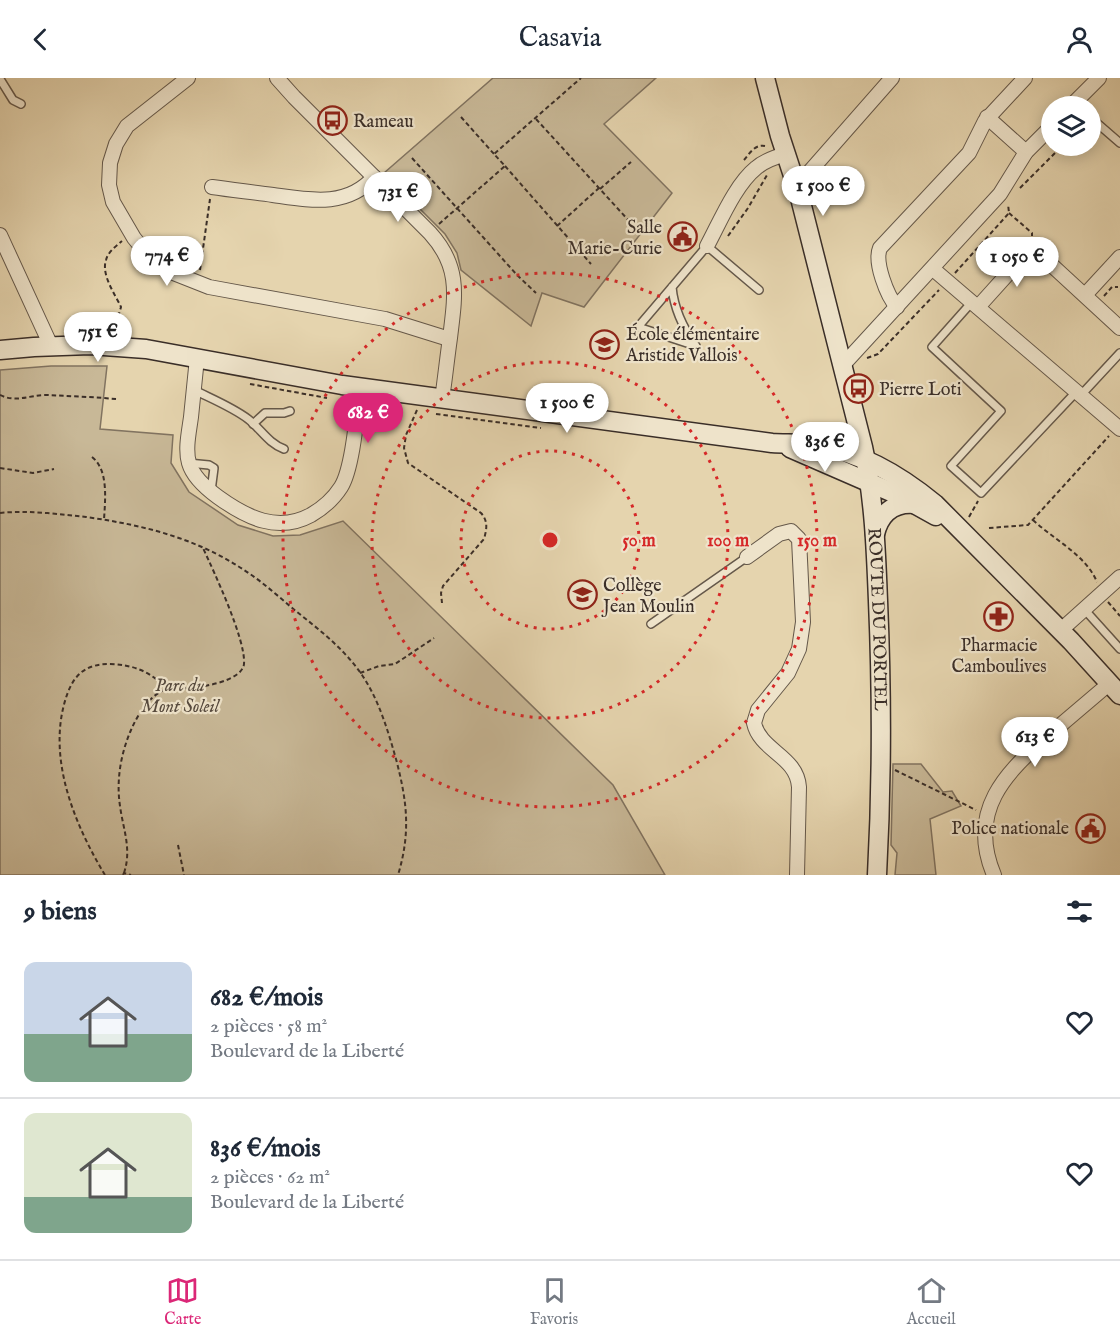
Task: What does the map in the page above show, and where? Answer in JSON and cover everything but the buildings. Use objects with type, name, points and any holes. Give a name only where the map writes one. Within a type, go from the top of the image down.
[{"type":"main road","name":"ROUTE DU PORTEL","points":[[765,78],[797,186],[859,432],[858,458],[874,490],[881,683],[877,875]]},
{"type":"main road","points":[[0,350],[51,346],[118,346],[197,358],[292,377],[359,396],[421,406],[825,447],[897,475],[923,502]]},
{"type":"main road","points":[[825,447],[841,441],[847,434],[851,424],[852,407]]},
{"type":"main road","points":[[772,443],[793,449],[818,452],[838,459],[858,458]]},
{"type":"main road","points":[[793,449],[874,490],[889,486],[901,487],[923,502],[964,534],[1115,689]]},
{"type":"main road","points":[[875,536],[881,519],[890,509],[901,504],[923,502]]},
{"type":"street","points":[[188,78],[123,130],[110,163],[110,190],[115,208],[142,249],[159,265],[203,285],[224,291],[378,318],[449,339]]},
{"type":"street","points":[[797,186],[892,78]]},
{"type":"street","points":[[897,307],[886,290],[878,252],[969,153],[987,117],[1025,78]]},
{"type":"street","points":[[1083,96],[1099,78]]},
{"type":"street","points":[[283,80],[430,233],[449,261],[454,280],[455,301],[438,406]]},
{"type":"street","points":[[987,117],[1026,152]]},
{"type":"street","points":[[842,366],[1000,194],[1026,152],[1041,137]]},
{"type":"street","points":[[711,249],[736,195],[753,170],[768,161],[788,160]]},
{"type":"street","points":[[212,187],[320,201],[353,193],[364,187],[374,177]]},
{"type":"street","points":[[0,235],[4,251],[51,346]]},
{"type":"street","points":[[975,305],[1032,247],[1120,328]]},
{"type":"street","points":[[1085,295],[1120,257]]},
{"type":"street","points":[[933,269],[1119,428]]},
{"type":"street","points":[[197,358],[188,446],[189,463],[196,476],[211,491],[231,506],[262,522],[290,523],[314,513],[325,506],[342,485],[348,468],[359,396]]},
{"type":"street","points":[[747,557],[783,532],[791,531],[799,539],[803,621],[799,649],[788,674],[758,710],[754,723],[759,736],[791,764],[798,777],[797,875]]},
{"type":"street","points":[[1060,630],[1120,577]]},
{"type":"street","points":[[994,875],[986,847],[987,816],[999,786],[1016,764],[1115,689]]},
{"type":"lane","points":[[0,78],[13,100],[21,104]]},
{"type":"lane","points":[[1101,127],[1120,143]]},
{"type":"lane","points":[[672,287],[673,302],[686,332],[696,346],[638,327],[672,287],[711,249],[759,290]]},
{"type":"lane","points":[[975,305],[932,347],[1001,411],[951,466],[981,493],[1120,353]]},
{"type":"lane","points":[[194,390],[233,409],[254,424],[271,442],[284,449]]},
{"type":"lane","points":[[254,424],[265,413],[290,411]]},
{"type":"lane","points":[[651,624],[747,557]]},
{"type":"lane","points":[[1084,609],[1120,649]]},
{"type":"path","points":[[494,154],[581,78]]},
{"type":"path","points":[[460,117],[591,264]]},
{"type":"path","points":[[536,119],[630,222]]},
{"type":"path","points":[[1016,192],[1052,156]]},
{"type":"path","points":[[412,158],[517,275],[536,293]]},
{"type":"path","points":[[711,249],[748,208],[769,173],[776,167],[785,168],[788,160]]},
{"type":"path","points":[[557,226],[631,162]]},
{"type":"path","points":[[430,233],[505,166]]},
{"type":"path","points":[[200,276],[212,187]]},
{"type":"path","points":[[1008,200],[1009,213],[1032,233],[1032,247]]},
{"type":"path","points":[[867,359],[878,354],[1009,213]]},
{"type":"path","points":[[122,331],[114,331],[121,307],[111,288],[105,262],[112,250],[130,233]]},
{"type":"path","points":[[250,384],[294,394],[359,396],[388,407]]},
{"type":"path","points":[[0,395],[22,400],[43,395],[116,399]]},
{"type":"path","points":[[407,410],[421,406]]},
{"type":"path","points":[[421,406],[406,435],[404,448],[408,463],[481,513],[486,519],[487,529],[484,538],[443,586],[442,603]]},
{"type":"path","points":[[438,406],[542,428]]},
{"type":"path","points":[[989,528],[1028,525],[1119,428]]},
{"type":"path","points":[[92,457],[98,464],[106,490],[104,520]]},
{"type":"path","points":[[0,468],[29,473],[54,469]]},
{"type":"path","points":[[964,534],[981,493]]},
{"type":"path","points":[[0,513],[62,514],[104,520],[143,527],[203,547],[259,581],[334,643],[360,673],[375,700],[393,747],[407,810],[406,842],[399,875]]},
{"type":"path","points":[[1033,520],[1078,557],[1094,575],[1101,595],[1120,616]]},
{"type":"path","points":[[131,875],[124,874],[128,852],[119,796],[123,756],[132,727],[147,703],[166,689],[193,688],[223,681],[236,676],[243,668],[244,658],[235,627],[203,547]]},
{"type":"path","points":[[360,673],[379,666],[395,664],[434,638]]},
{"type":"path","points":[[105,875],[82,831],[63,774],[60,737],[65,700],[78,674],[89,667],[100,664],[121,664],[139,668],[150,674],[166,689]]},
{"type":"path","points":[[881,764],[987,816]]},
{"type":"path","points":[[178,845],[184,875]]},
{"type":"green space","points":[[493,78],[656,78],[604,124],[672,193],[584,307],[542,293],[531,326],[461,270],[457,253],[445,234],[384,173]]},
{"type":"green space","name":"Parc du Mont Soleil","points":[[51,366],[107,366],[100,429],[173,435],[171,463],[189,492],[238,525],[273,536],[300,535],[343,521],[613,785],[665,875],[0,875],[0,370]]},
{"type":"green space","points":[[893,764],[921,764],[943,792],[952,791],[961,806],[930,819],[936,875],[895,875],[897,853],[891,845]]},
{"type":"place","name":"Rameau","points":[[332,121]]},
{"type":"place","name":"Salle Marie-Curie","points":[[683,237]]},
{"type":"place","name":"École élémentaire Aristide Vallois","points":[[605,344]]},
{"type":"place","name":"Pierre Loti","points":[[858,389]]},
{"type":"place","name":"Collège Jean Moulin","points":[[582,595]]},
{"type":"place","name":"Pharmacie Camboulives","points":[[999,616]]},
{"type":"place","name":"Police nationale","points":[[1090,828]]}]
